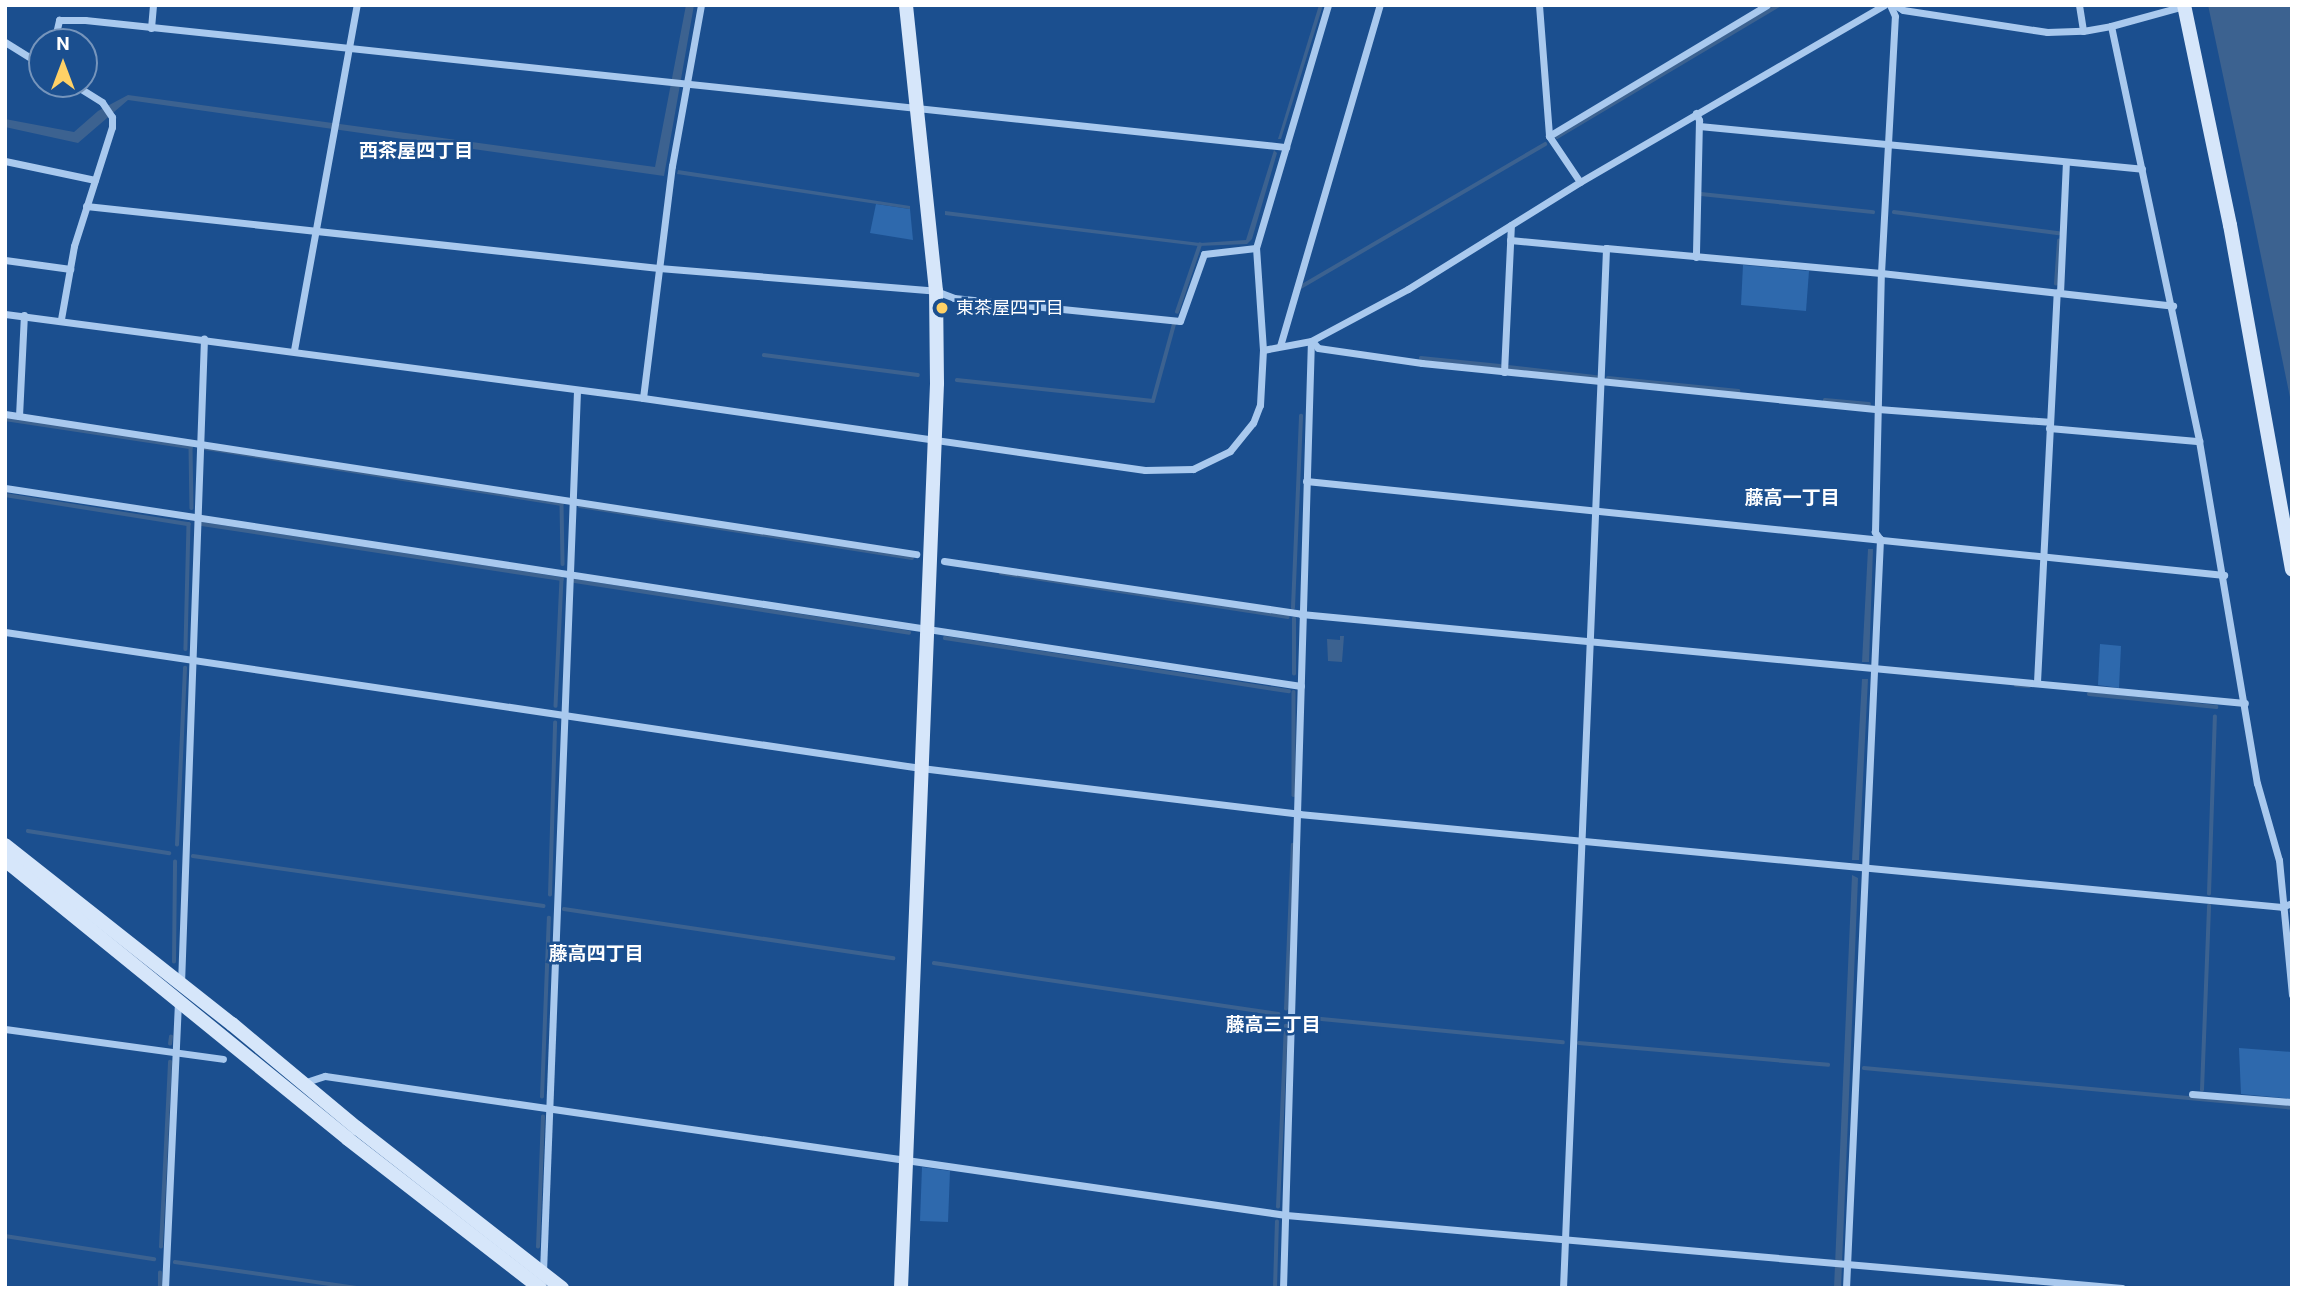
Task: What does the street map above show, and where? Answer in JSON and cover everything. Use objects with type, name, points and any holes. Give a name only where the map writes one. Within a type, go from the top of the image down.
[{"type":"street","points":[[151,28],[153,5]]},
{"type":"street","points":[[294,350],[358,5]]},
{"type":"street","points":[[643,398],[671,166],[684,83],[701,5]]},
{"type":"street","points":[[901,1288],[928,629],[936,291],[906,5]]},
{"type":"street","points":[[5,314],[294,350],[1145,470],[1193,469],[1230,451],[1253,423],[1260,405],[1263,350],[1256,248],[1328,5]]},
{"type":"street","points":[[1280,346],[1380,5]]},
{"type":"street","points":[[1539,5],[1549,136],[1580,183]]},
{"type":"street","points":[[1549,136],[1767,5]]},
{"type":"street","points":[[1263,350],[1311,341],[1408,289],[1696,113],[1884,5]]},
{"type":"street","points":[[1892,5],[1903,10],[2047,32],[2082,31],[2111,26],[2184,5],[2230,225],[2292,569]]},
{"type":"street","points":[[1846,1288],[1845,1263],[1880,539],[1875,532],[1881,273],[1895,16],[1892,5]]},
{"type":"street","points":[[2079,5],[2082,31]]},
{"type":"street","points":[[57,28],[59,20],[151,28],[916,106],[1286,147]]},
{"type":"street","points":[[2111,26],[2173,306],[2199,440],[2224,575],[2257,783],[2279,860],[2292,994]]},
{"type":"street","points":[[5,42],[28,56]]},
{"type":"street","points":[[61,319],[86,206],[112,127],[112,117],[102,102],[96,98]]},
{"type":"street","points":[[1696,113],[1699,126],[1696,257]]},
{"type":"street","points":[[1699,126],[1889,147],[2143,169]]},
{"type":"street","points":[[5,162],[95,180]]},
{"type":"street","points":[[2037,682],[2049,425],[2066,163]]},
{"type":"street","points":[[86,206],[659,268],[936,291],[954,298],[1180,321],[1204,254],[1256,248]]},
{"type":"street","points":[[1504,372],[1511,225]]},
{"type":"street","points":[[1510,240],[1881,273],[2173,306]]},
{"type":"street","points":[[1563,1288],[1606,249]]},
{"type":"street","points":[[5,260],[70,270]]},
{"type":"street","points":[[19,416],[24,315]]},
{"type":"street","points":[[165,1288],[175,1054],[181,985],[204,338]]},
{"type":"street","points":[[1311,341],[1318,348],[1504,372],[2199,440]]},
{"type":"street","points":[[1283,1288],[1311,341]]},
{"type":"street","points":[[543,1273],[577,391]]},
{"type":"street","points":[[5,414],[916,554]]},
{"type":"street","points":[[1306,481],[2224,575]]},
{"type":"street","points":[[5,488],[1301,686]]},
{"type":"street","points":[[944,561],[1301,614],[2245,703]]},
{"type":"street","points":[[5,632],[921,768],[1299,814],[2282,907],[2292,903]]},
{"type":"street","points":[[5,845],[562,1288]]},
{"type":"street","points":[[5,860],[348,1139],[540,1288]]},
{"type":"street","points":[[5,1029],[223,1059]]},
{"type":"street","points":[[302,1083],[325,1076],[1286,1215],[2122,1288]]},
{"type":"street","points":[[2192,1094],[2292,1102]]},
{"type":"shaded area","points":[[686,5],[694,5],[664,176],[128,100],[78,143],[5,127],[5,119],[74,132],[98,111],[128,95],[655,167]]},
{"type":"shaded area","points":[[1319,5],[1323,5],[1281,139],[1278,139]]},
{"type":"shaded area","points":[[2208,5],[2292,5],[2292,407],[2248,193]]},
{"type":"shaded area","points":[[1274,150],[1277,153],[1252,239],[1247,244],[1198,246],[945,215],[945,211],[1200,243],[1246,240]]},
{"type":"shaded area","points":[[678,170],[910,206],[910,209],[677,174]]},
{"type":"shaded area","points":[[876,204],[910,209],[913,240],[870,233]]},
{"type":"shaded area","points":[[1743,265],[1809,271],[1806,311],[1741,305]]},
{"type":"shaded area","points":[[1868,549],[1873,549],[1869,662],[1862,662]]},
{"type":"shaded area","points":[[1340,636],[1344,636],[1342,662],[1328,661],[1327,639],[1340,640]]},
{"type":"shaded area","points":[[2100,644],[2121,646],[2119,688],[2098,685]]},
{"type":"shaded area","points":[[1862,679],[1868,679],[1859,860],[1852,860]]},
{"type":"shaded area","points":[[1852,875],[1858,878],[1841,1288],[1834,1288]]},
{"type":"shaded area","points":[[2239,1048],[2292,1052],[2292,1099],[2241,1094]]},
{"type":"shaded area","points":[[922,1167],[950,1171],[948,1222],[920,1221]]},
{"type":"waterway","points":[[1557,137],[1779,5]]},
{"type":"waterway","points":[[1299,288],[1545,144]]},
{"type":"waterway","points":[[1701,194],[1873,212]]},
{"type":"waterway","points":[[1894,212],[2059,233]]},
{"type":"waterway","points":[[2056,284],[2059,241]]},
{"type":"waterway","points":[[1177,312],[1200,245]]},
{"type":"waterway","points":[[957,380],[1153,401],[1174,324]]},
{"type":"waterway","points":[[764,355],[918,375]]},
{"type":"waterway","points":[[1421,358],[1500,366]]},
{"type":"waterway","points":[[1508,367],[1596,377]]},
{"type":"waterway","points":[[1608,378],[1738,391]]},
{"type":"waterway","points":[[1825,400],[1869,404]]},
{"type":"waterway","points":[[1293,608],[1301,416]]},
{"type":"waterway","points":[[5,419],[191,447],[192,508]]},
{"type":"waterway","points":[[205,448],[562,504],[563,564]]},
{"type":"waterway","points":[[5,495],[189,524],[186,649]]},
{"type":"waterway","points":[[580,506],[912,558]]},
{"type":"waterway","points":[[202,524],[562,579],[556,706]]},
{"type":"waterway","points":[[1001,573],[1288,617]]},
{"type":"waterway","points":[[575,581],[909,633]]},
{"type":"waterway","points":[[1294,619],[1294,674]]},
{"type":"waterway","points":[[945,638],[1289,691]]},
{"type":"waterway","points":[[177,845],[185,668]]},
{"type":"waterway","points":[[2016,685],[2029,686]]},
{"type":"waterway","points":[[1294,692],[1294,795]]},
{"type":"waterway","points":[[2089,694],[2216,707]]},
{"type":"waterway","points":[[2209,894],[2215,717]]},
{"type":"waterway","points":[[550,895],[555,723]]},
{"type":"waterway","points":[[28,831],[169,853]]},
{"type":"waterway","points":[[1286,1009],[1293,845]]},
{"type":"waterway","points":[[193,856],[543,906]]},
{"type":"waterway","points":[[174,962],[175,862]]},
{"type":"waterway","points":[[2202,1090],[2209,906]]},
{"type":"waterway","points":[[564,909],[893,958]]},
{"type":"waterway","points":[[542,1097],[549,918]]},
{"type":"waterway","points":[[934,963],[1278,1014]]},
{"type":"waterway","points":[[1301,1017],[1563,1042]]},
{"type":"waterway","points":[[1278,1207],[1286,1026]]},
{"type":"waterway","points":[[170,1044],[171,1037]]},
{"type":"waterway","points":[[1579,1043],[1828,1065]]},
{"type":"waterway","points":[[161,1247],[170,1062]]},
{"type":"waterway","points":[[1864,1068],[2292,1108]]},
{"type":"waterway","points":[[538,1247],[543,1117]]},
{"type":"waterway","points":[[1275,1288],[1277,1222]]},
{"type":"waterway","points":[[5,1236],[154,1259]]},
{"type":"waterway","points":[[175,1262],[358,1288]]},
{"type":"waterway","points":[[160,1273],[160,1288]]},
{"type":"place","name":"東茶屋四丁目","points":[[942,308]]},
{"type":"district","name":"西茶屋四丁目","points":[[416,151]]},
{"type":"district","name":"藤高一丁目","points":[[1792,498]]},
{"type":"district","name":"藤高四丁目","points":[[596,954]]},
{"type":"district","name":"藤高三丁目","points":[[1273,1025]]}]
